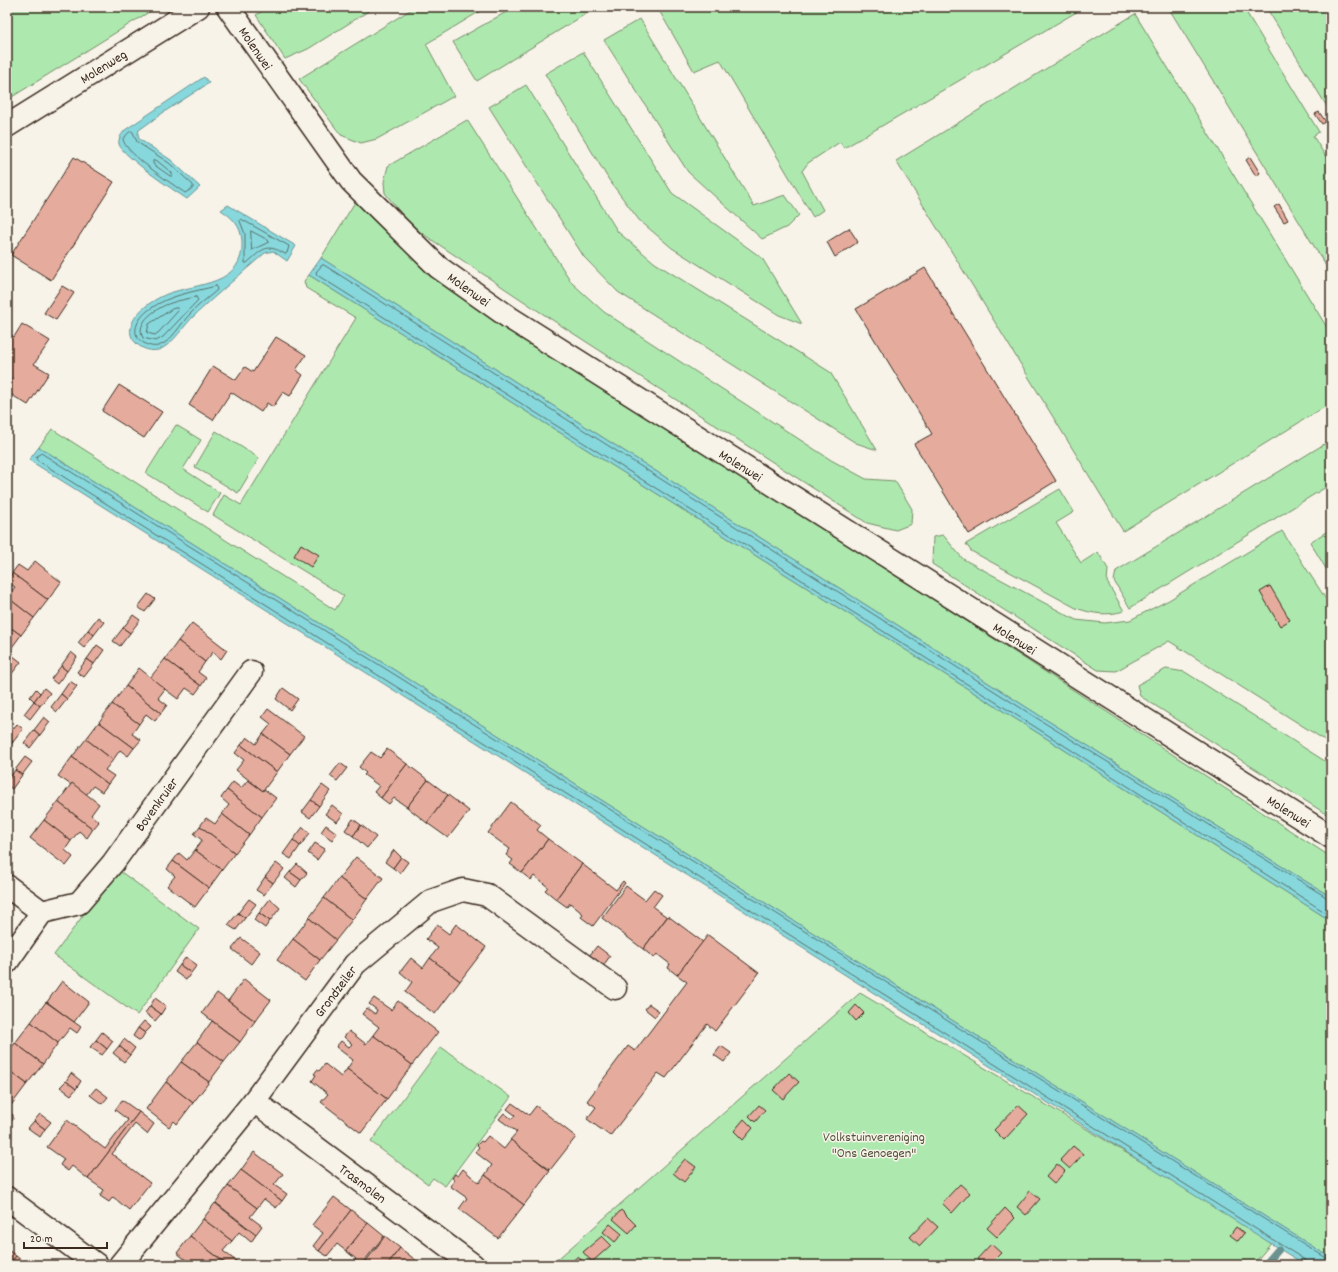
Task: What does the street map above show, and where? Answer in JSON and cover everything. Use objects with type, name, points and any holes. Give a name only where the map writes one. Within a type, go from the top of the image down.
[{"type":"street","name":"Molenweg","points":[[7,126],[198,7]]},
{"type":"street","name":"Molenwei","points":[[228,7],[351,181],[438,267],[516,322],[1331,837]]},
{"type":"street","name":"Bovenkruier","points":[[42,912],[79,903],[113,863],[251,672]]},
{"type":"street","points":[[7,886],[42,912],[7,962]]},
{"type":"street","name":"Grondzeiler","points":[[120,1265],[254,1101],[355,964],[431,901],[463,890],[487,895],[615,988]]},
{"type":"street","name":"Trasmolen","points":[[254,1101],[473,1265]]},
{"type":"street","points":[[7,1198],[97,1265]]},
{"type":"green space","points":[[7,7],[157,7],[7,100]]},
{"type":"green space","points":[[269,7],[375,7],[308,49],[285,59],[256,15]]},
{"type":"green space","points":[[415,7],[487,7],[426,44],[454,96],[377,139],[361,143],[341,135],[299,79]]},
{"type":"green space","points":[[515,7],[597,7],[477,81],[453,42]]},
{"type":"green space","points":[[657,7],[1085,7],[844,148],[840,142],[808,163],[802,171],[823,210],[813,217],[720,60],[694,71]]},
{"type":"green space","points":[[1168,7],[1243,7],[1319,132],[1313,136],[1326,157],[1331,154],[1331,274]]},
{"type":"green space","points":[[1266,7],[1331,7],[1331,113]]},
{"type":"green space","points":[[1135,14],[1331,334],[1331,403],[1123,531],[896,161]]},
{"type":"green space","points":[[640,19],[754,206],[785,195],[799,215],[787,227],[762,239],[688,172],[604,40]]},
{"type":"green space","points":[[583,52],[672,193],[762,258],[802,324],[779,315],[672,248],[639,220],[609,180],[545,74]]},
{"type":"green space","points":[[526,85],[618,232],[655,263],[830,372],[877,450],[856,443],[618,292],[584,257],[489,107]]},
{"type":"green space","points":[[467,120],[572,283],[604,312],[831,460],[866,479],[895,481],[912,509],[911,524],[896,530],[867,523],[537,310],[411,226],[385,193],[384,182],[388,166]]},
{"type":"green space","points":[[355,202],[426,271],[1331,857],[1331,897],[1045,719],[321,258]]},
{"type":"green space","points":[[309,275],[1038,733],[1331,921],[1331,1258],[39,447],[52,429],[335,610],[344,596],[213,515],[224,495],[241,505],[356,318],[306,288],[304,281]]},
{"type":"green space","points":[[176,425],[201,440],[183,469],[220,493],[208,512],[146,473]]},
{"type":"green space","points":[[216,431],[259,458],[238,493],[195,467]]},
{"type":"green space","points":[[1331,440],[1331,484],[1130,608],[1114,581],[1116,571]]},
{"type":"green space","points":[[1060,489],[1074,512],[1056,523],[1081,563],[1098,552],[1108,569],[1107,582],[1124,611],[1100,614],[1076,608],[971,551],[966,544]]},
{"type":"green space","points":[[1331,529],[1331,577],[1310,542]]},
{"type":"green space","points":[[1282,531],[1331,607],[1331,744],[1169,641],[1116,671],[1098,670],[932,564],[933,537],[943,535],[963,559],[1076,620],[1105,623],[1130,620],[1169,600]]},
{"type":"green space","points":[[1166,669],[1185,672],[1331,765],[1331,817],[1140,696],[1137,685]]},
{"type":"green space","points":[[117,869],[199,929],[137,1015],[54,955]]},
{"type":"green space","name":"Volkstuinvereniging \"Ons Genoegen\"","points":[[860,993],[1273,1241],[1253,1265],[551,1265]]},
{"type":"green space","points":[[441,1047],[511,1097],[445,1186],[433,1178],[428,1184],[371,1142]]},
{"type":"water","points":[[204,77],[209,83],[164,112],[139,130],[138,134],[139,139],[171,160],[200,187],[187,199],[129,157],[119,144],[119,140],[120,136],[125,130]]},
{"type":"water","points":[[228,205],[296,246],[287,261],[273,251],[265,253],[203,307],[166,346],[157,350],[147,350],[139,346],[135,343],[131,335],[133,321],[142,310],[154,300],[179,290],[216,280],[227,275],[236,267],[241,256],[242,241],[240,231],[236,223],[221,210]]},
{"type":"water","points":[[321,258],[1045,719],[1331,897],[1331,921],[1038,733],[309,275]]},
{"type":"water","points":[[39,447],[1331,1258],[1331,1265],[1306,1265],[1286,1253],[29,460]]},
{"type":"building","points":[[1319,112],[1326,122],[1322,124],[1315,114]]},
{"type":"building","points":[[74,157],[114,182],[51,280],[11,255]]},
{"type":"building","points":[[1250,157],[1260,173],[1256,176],[1246,160]]},
{"type":"building","points":[[1279,204],[1288,220],[1284,222],[1274,207]]},
{"type":"building","points":[[849,228],[858,242],[835,257],[827,242]]},
{"type":"building","points":[[925,268],[1056,481],[969,534],[914,444],[932,434],[856,309]]},
{"type":"building","points":[[62,286],[74,293],[56,320],[44,313]]},
{"type":"building","points":[[22,324],[50,341],[34,364],[49,373],[28,405],[7,392],[7,388],[13,379],[7,375],[7,332],[14,337]]},
{"type":"building","points":[[276,337],[306,355],[296,370],[303,375],[290,396],[283,392],[273,407],[267,403],[261,412],[231,392],[213,420],[189,405],[213,366],[236,380],[245,367],[253,372]]},
{"type":"building","points":[[119,385],[162,412],[144,438],[102,411]]},
{"type":"building","points":[[301,544],[319,555],[311,567],[294,556]]},
{"type":"building","points":[[35,561],[61,582],[48,600],[12,573],[18,565],[27,571]]},
{"type":"building","points":[[12,573],[48,600],[34,618],[7,597],[15,587],[7,582]]},
{"type":"building","points":[[1270,586],[1290,620],[1280,626],[1260,592]]},
{"type":"building","points":[[148,594],[155,599],[145,612],[138,607]]},
{"type":"building","points":[[7,597],[34,618],[21,635],[7,625]]},
{"type":"building","points":[[133,615],[140,620],[130,633],[123,628]]},
{"type":"building","points":[[98,617],[104,622],[94,635],[88,630]]},
{"type":"building","points":[[192,623],[227,650],[221,659],[213,652],[205,662],[178,641]]},
{"type":"building","points":[[7,625],[21,635],[7,654]]},
{"type":"building","points":[[123,628],[130,633],[120,646],[113,641]]},
{"type":"building","points":[[88,630],[94,635],[84,648],[78,643]]},
{"type":"building","points":[[178,641],[205,662],[198,672],[206,678],[201,686],[165,659]]},
{"type":"building","points":[[97,645],[104,650],[94,664],[87,659]]},
{"type":"building","points":[[8,652],[21,662],[7,680],[7,654]]},
{"type":"building","points":[[71,652],[77,657],[67,671],[61,666]]},
{"type":"building","points":[[87,659],[94,664],[84,677],[77,672]]},
{"type":"building","points":[[165,659],[201,686],[195,694],[186,688],[178,699],[150,678]]},
{"type":"building","points":[[61,666],[67,671],[57,684],[51,679]]},
{"type":"building","points":[[139,668],[165,689],[158,698],[167,705],[161,713],[126,686]]},
{"type":"building","points":[[70,681],[77,686],[67,699],[61,694]]},
{"type":"building","points":[[126,686],[161,713],[155,721],[146,714],[139,724],[112,704]]},
{"type":"building","points":[[44,688],[50,693],[40,706],[34,701]]},
{"type":"building","points":[[283,688],[298,699],[290,710],[276,699]]},
{"type":"building","points":[[36,689],[40,693],[34,701],[30,697]]},
{"type":"building","points":[[61,694],[67,699],[57,712],[51,707]]},
{"type":"building","points":[[34,701],[40,706],[30,719],[24,714]]},
{"type":"building","points":[[112,704],[139,724],[132,734],[141,740],[134,748],[99,722]]},
{"type":"building","points":[[268,709],[304,736],[290,754],[263,734],[271,724],[262,717]]},
{"type":"building","points":[[44,717],[50,722],[40,735],[34,730]]},
{"type":"building","points":[[99,722],[134,748],[128,756],[120,750],[113,760],[86,739]]},
{"type":"building","points":[[17,724],[23,729],[13,742],[7,736]]},
{"type":"building","points":[[34,730],[40,735],[30,748],[24,743]]},
{"type":"building","points":[[263,734],[290,754],[277,772],[241,745],[247,737],[256,744]]},
{"type":"building","points":[[7,737],[13,742],[7,750]]},
{"type":"building","points":[[86,739],[113,760],[105,770],[114,776],[108,784],[72,757]]},
{"type":"building","points":[[241,745],[277,772],[263,791],[236,770],[244,760],[235,753]]},
{"type":"building","points":[[387,749],[407,764],[381,798],[374,792],[379,786],[364,775],[366,773],[359,767],[371,752],[380,758]]},
{"type":"building","points":[[25,757],[32,762],[22,775],[15,770]]},
{"type":"building","points":[[72,757],[108,784],[102,792],[93,786],[86,795],[58,776]]},
{"type":"building","points":[[340,763],[347,768],[337,781],[330,776]]},
{"type":"building","points":[[407,764],[428,780],[407,807],[394,798],[389,804],[381,798]]},
{"type":"building","points":[[15,770],[22,775],[12,789],[7,785],[7,782]]},
{"type":"building","points":[[248,780],[276,798],[262,817],[227,790],[233,782],[241,788]]},
{"type":"building","points":[[428,780],[448,795],[427,823],[407,807]]},
{"type":"building","points":[[72,783],[99,804],[91,815],[99,822],[93,829],[58,802]]},
{"type":"building","points":[[322,785],[330,791],[319,806],[311,800]]},
{"type":"building","points":[[227,790],[262,817],[249,835],[222,814],[229,805],[221,798]]},
{"type":"building","points":[[448,795],[469,811],[448,838],[427,823]]},
{"type":"building","points":[[311,800],[319,806],[310,818],[302,812]]},
{"type":"building","points":[[58,802],[93,829],[87,838],[79,831],[71,841],[44,820]]},
{"type":"building","points":[[511,802],[541,825],[537,830],[548,839],[522,873],[510,864],[513,860],[506,855],[510,849],[488,833]]},
{"type":"building","points":[[332,805],[343,814],[337,822],[325,814]]},
{"type":"building","points":[[222,814],[249,835],[235,853],[200,826],[206,818],[215,824]]},
{"type":"building","points":[[353,819],[361,825],[353,836],[345,830]]},
{"type":"building","points":[[44,820],[71,841],[65,850],[73,857],[66,866],[30,838]]},
{"type":"building","points":[[326,825],[337,833],[332,840],[321,832]]},
{"type":"building","points":[[361,825],[376,837],[367,848],[353,836]]},
{"type":"building","points":[[200,826],[235,853],[222,870],[195,850],[202,840],[194,834]]},
{"type":"building","points":[[303,827],[310,833],[300,846],[293,840]]},
{"type":"building","points":[[548,839],[582,864],[556,899],[545,890],[548,887],[534,876],[531,880],[522,873]]},
{"type":"building","points":[[293,840],[300,846],[291,859],[283,854]]},
{"type":"building","points":[[315,843],[325,849],[317,860],[308,853]]},
{"type":"building","points":[[195,850],[222,870],[209,888],[173,861],[179,853],[187,860]]},
{"type":"building","points":[[394,850],[401,857],[393,868],[385,862]]},
{"type":"building","points":[[356,857],[383,878],[367,899],[339,878]]},
{"type":"building","points":[[401,857],[408,862],[400,873],[393,868]]},
{"type":"building","points":[[173,861],[209,888],[195,907],[167,886],[175,876],[167,869]]},
{"type":"building","points":[[276,863],[284,869],[273,883],[265,877]]},
{"type":"building","points":[[297,864],[307,873],[301,880],[290,872]]},
{"type":"building","points":[[582,864],[616,890],[623,881],[625,883],[593,926],[581,917],[583,914],[570,903],[567,907],[556,899]]},
{"type":"building","points":[[290,872],[301,880],[296,887],[285,878]]},
{"type":"building","points":[[265,877],[273,883],[264,895],[256,890]]},
{"type":"building","points":[[339,878],[367,899],[352,920],[324,898]]},
{"type":"building","points":[[626,886],[645,900],[654,889],[662,895],[653,907],[667,917],[643,949],[602,918]]},
{"type":"building","points":[[324,898],[352,920],[336,940],[309,918]]},
{"type":"building","points":[[249,899],[256,904],[245,918],[238,913]]},
{"type":"building","points":[[270,899],[280,908],[270,921],[259,913]]},
{"type":"building","points":[[238,913],[245,918],[236,930],[228,925]]},
{"type":"building","points":[[259,913],[270,921],[265,928],[254,920]]},
{"type":"building","points":[[668,916],[703,942],[677,975],[668,968],[670,964],[657,954],[654,958],[643,949]]},
{"type":"building","points":[[309,918],[336,940],[320,960],[293,939]]},
{"type":"building","points":[[456,924],[486,947],[460,981],[430,958],[438,948],[426,939],[437,925],[449,934]]},
{"type":"building","points":[[708,935],[759,973],[715,1031],[707,1024],[666,1078],[658,1073],[610,1136],[587,1119],[596,1107],[587,1101],[628,1046],[635,1051],[687,982],[677,975]]},
{"type":"building","points":[[241,938],[260,952],[251,964],[232,949]]},
{"type":"building","points":[[293,939],[320,960],[305,981],[277,960]]},
{"type":"building","points":[[597,946],[610,956],[603,966],[589,956]]},
{"type":"building","points":[[186,957],[197,965],[191,973],[180,965]]},
{"type":"building","points":[[411,958],[423,968],[430,958],[460,981],[435,1014],[405,992],[412,982],[400,972]]},
{"type":"building","points":[[180,965],[191,973],[186,980],[175,972]]},
{"type":"building","points":[[244,979],[271,1000],[255,1021],[228,1001]]},
{"type":"building","points":[[62,981],[89,1002],[74,1022],[47,1002]]},
{"type":"building","points":[[217,993],[255,1021],[240,1042],[202,1013]]},
{"type":"building","points":[[155,998],[166,1006],[161,1014],[150,1006]]},
{"type":"building","points":[[374,998],[391,1010],[398,1001],[438,1032],[412,1065],[373,1035],[379,1027],[362,1014],[367,1008],[375,1014],[377,1010],[369,1004]]},
{"type":"building","points":[[46,1002],[81,1027],[77,1033],[70,1028],[58,1043],[31,1022]]},
{"type":"building","points":[[649,1004],[659,1011],[655,1017],[645,1009]]},
{"type":"building","points":[[856,1005],[864,1013],[856,1021],[849,1013]]},
{"type":"building","points":[[150,1006],[161,1014],[155,1021],[145,1013]]},
{"type":"building","points":[[144,1021],[151,1027],[145,1033],[138,1028]]},
{"type":"building","points":[[212,1021],[240,1042],[224,1062],[197,1042]]},
{"type":"building","points":[[31,1022],[58,1043],[43,1064],[15,1043]]},
{"type":"building","points":[[138,1028],[145,1033],[140,1041],[133,1036]]},
{"type":"building","points":[[349,1031],[366,1044],[373,1035],[412,1065],[387,1099],[347,1069],[353,1060],[336,1047],[341,1041],[349,1047],[352,1044],[344,1037]]},
{"type":"building","points":[[102,1032],[113,1041],[107,1049],[96,1040]]},
{"type":"building","points":[[124,1039],[135,1048],[130,1055],[119,1046]]},
{"type":"building","points":[[96,1040],[107,1049],[102,1055],[90,1047]]},
{"type":"building","points":[[197,1042],[224,1062],[209,1082],[181,1062]]},
{"type":"building","points":[[15,1043],[43,1064],[27,1084],[7,1069],[7,1054]]},
{"type":"building","points":[[119,1046],[130,1055],[124,1062],[113,1053]]},
{"type":"building","points":[[721,1046],[731,1053],[724,1062],[714,1055]]},
{"type":"building","points":[[181,1062],[209,1082],[193,1103],[166,1082]]},
{"type":"building","points":[[325,1064],[341,1077],[347,1069],[387,1099],[361,1133],[321,1102],[328,1094],[312,1081],[317,1070],[319,1071]]},
{"type":"building","points":[[7,1069],[27,1084],[12,1104],[7,1101]]},
{"type":"building","points":[[71,1073],[81,1081],[76,1089],[66,1081]]},
{"type":"building","points":[[789,1073],[799,1082],[783,1099],[773,1090]]},
{"type":"building","points":[[66,1081],[76,1089],[71,1095],[60,1087]]},
{"type":"building","points":[[166,1082],[193,1103],[177,1124],[174,1121],[169,1127],[146,1109]]},
{"type":"building","points":[[96,1088],[108,1097],[102,1104],[90,1095]]},
{"type":"building","points":[[122,1100],[139,1112],[88,1179],[72,1166],[68,1171],[60,1165],[64,1159],[47,1147],[67,1120],[105,1149],[128,1120],[115,1110]]},
{"type":"building","points":[[7,1101],[12,1104],[7,1110]]},
{"type":"building","points":[[512,1103],[529,1115],[536,1106],[576,1137],[550,1170],[510,1140],[517,1132],[499,1119],[504,1113],[512,1119],[515,1115],[507,1109]]},
{"type":"building","points":[[759,1105],[765,1110],[755,1122],[749,1116]]},
{"type":"building","points":[[1018,1105],[1028,1114],[1004,1140],[994,1130]]},
{"type":"building","points":[[7,1110],[13,1115],[13,1119],[7,1127]]},
{"type":"building","points":[[139,1112],[154,1124],[147,1134],[135,1124],[112,1154],[150,1183],[129,1210],[113,1197],[109,1202],[100,1196],[104,1190],[88,1179]]},
{"type":"building","points":[[40,1114],[51,1122],[45,1129],[34,1121]]},
{"type":"building","points":[[744,1119],[753,1128],[743,1140],[734,1131]]},
{"type":"building","points":[[34,1121],[45,1129],[40,1137],[28,1128]]},
{"type":"building","points":[[488,1136],[504,1149],[511,1140],[550,1171],[524,1205],[485,1175],[492,1165],[475,1152],[479,1147],[477,1145],[481,1141],[483,1142]]},
{"type":"building","points":[[1073,1146],[1083,1154],[1070,1169],[1060,1160]]},
{"type":"building","points":[[254,1152],[283,1174],[274,1185],[287,1194],[282,1201],[241,1170]]},
{"type":"building","points":[[685,1159],[696,1167],[684,1182],[673,1173]]},
{"type":"building","points":[[1057,1164],[1065,1171],[1054,1184],[1046,1177]]},
{"type":"building","points":[[463,1169],[479,1183],[485,1175],[524,1205],[498,1238],[459,1209],[467,1198],[450,1186],[455,1180],[452,1178],[455,1174],[458,1176]]},
{"type":"building","points":[[241,1170],[282,1201],[276,1208],[264,1199],[257,1208],[228,1186]]},
{"type":"building","points":[[960,1184],[970,1193],[952,1213],[942,1203]]},
{"type":"building","points":[[228,1186],[257,1208],[250,1217],[262,1226],[256,1234],[216,1203]]},
{"type":"building","points":[[1030,1191],[1040,1199],[1026,1215],[1017,1207]]},
{"type":"building","points":[[334,1197],[351,1210],[319,1251],[313,1246],[323,1233],[312,1225]]},
{"type":"building","points":[[215,1203],[256,1235],[251,1242],[239,1232],[232,1241],[203,1219]]},
{"type":"building","points":[[1005,1208],[1015,1218],[997,1237],[987,1228]]},
{"type":"building","points":[[351,1210],[368,1223],[346,1251],[337,1244],[327,1256],[319,1251]]},
{"type":"building","points":[[621,1210],[636,1225],[629,1233],[613,1219]]},
{"type":"building","points":[[928,1218],[938,1227],[920,1246],[910,1237]]},
{"type":"building","points":[[203,1219],[232,1241],[223,1251],[236,1261],[233,1265],[228,1265],[190,1236]]},
{"type":"building","points":[[368,1223],[384,1236],[361,1265],[351,1265],[356,1259],[346,1251]]},
{"type":"building","points":[[610,1224],[622,1234],[615,1242],[603,1232]]},
{"type":"building","points":[[1236,1227],[1244,1233],[1238,1241],[1230,1235]]},
{"type":"building","points":[[190,1236],[228,1265],[192,1265],[177,1253]]},
{"type":"building","points":[[385,1236],[400,1248],[387,1265],[363,1265]]},
{"type":"building","points":[[602,1236],[611,1245],[592,1262],[583,1252]]},
{"type":"building","points":[[991,1244],[1001,1253],[989,1265],[984,1265],[977,1259]]},
{"type":"building","points":[[400,1248],[418,1262],[416,1265],[387,1265]]},
{"type":"building","points":[[7,1249],[16,1256],[9,1265],[7,1265]]},
{"type":"building","points":[[16,1256],[27,1265],[9,1265]]},
{"type":"building","points":[[578,1256],[585,1265],[568,1265]]},
{"type":"waterway","points":[[1265,1265],[1278,1250]]}]
